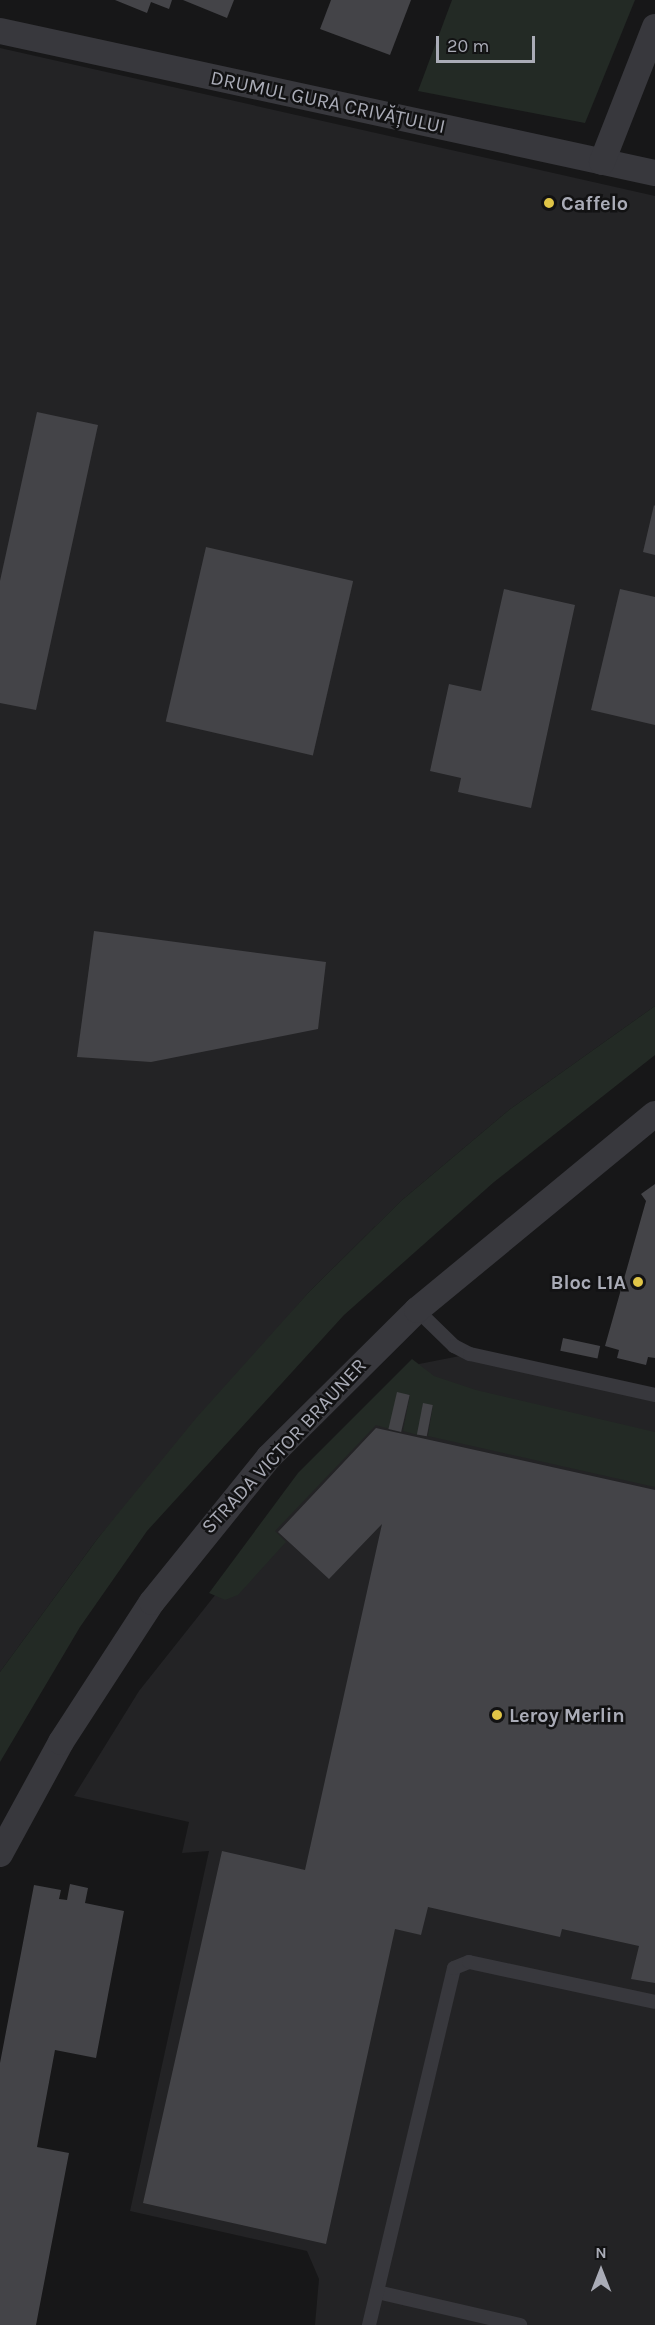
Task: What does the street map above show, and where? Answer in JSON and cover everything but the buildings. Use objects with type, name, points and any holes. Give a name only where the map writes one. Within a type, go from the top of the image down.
[{"type":"street","points":[[602,162],[655,27]]},
{"type":"street","name":"DRUMUL GURA CRIVĂȚULUI","points":[[0,31],[655,173]]},
{"type":"street","name":"STRADA VICTOR BRAUNER","points":[[0,1854],[61,1742],[199,1538],[321,1402],[417,1310],[655,1114]]},
{"type":"lane","points":[[417,1310],[454,1346],[471,1353],[655,1395]]},
{"type":"lane","points":[[369,2325],[454,1968],[469,1962],[655,2002]]},
{"type":"lane","points":[[377,2292],[520,2325]]},
{"type":"shaded area","points":[[452,0],[635,0],[585,123],[418,91]]},
{"type":"shaded area","points":[[0,48],[655,196],[655,1006],[509,1110],[401,1201],[309,1292],[98,1538],[0,1672]]},
{"type":"shaded area","points":[[655,1006],[655,1055],[494,1182],[344,1315],[147,1531],[80,1627],[0,1762],[0,1672],[98,1538],[197,1417],[309,1292],[401,1201],[509,1110]]},
{"type":"shaded area","points":[[470,1354],[655,1395],[655,2325],[315,2325],[319,2279],[307,2251],[130,2211],[209,1851],[182,1853],[189,1822],[74,1796],[139,1691],[269,1527],[419,1364]]},
{"type":"shaded area","points":[[412,1359],[434,1376],[476,1390],[655,1432],[655,1487],[428,1436],[433,1405],[423,1404],[418,1435],[403,1431],[410,1395],[398,1393],[390,1429],[376,1425],[275,1531],[286,1542],[238,1595],[225,1600],[209,1593],[298,1473]]},
{"type":"place","name":"Caffelo","points":[[549,203]]},
{"type":"place","name":"Bloc L1A","points":[[638,1282]]},
{"type":"place","name":"Leroy Merlin","points":[[497,1715]]}]
